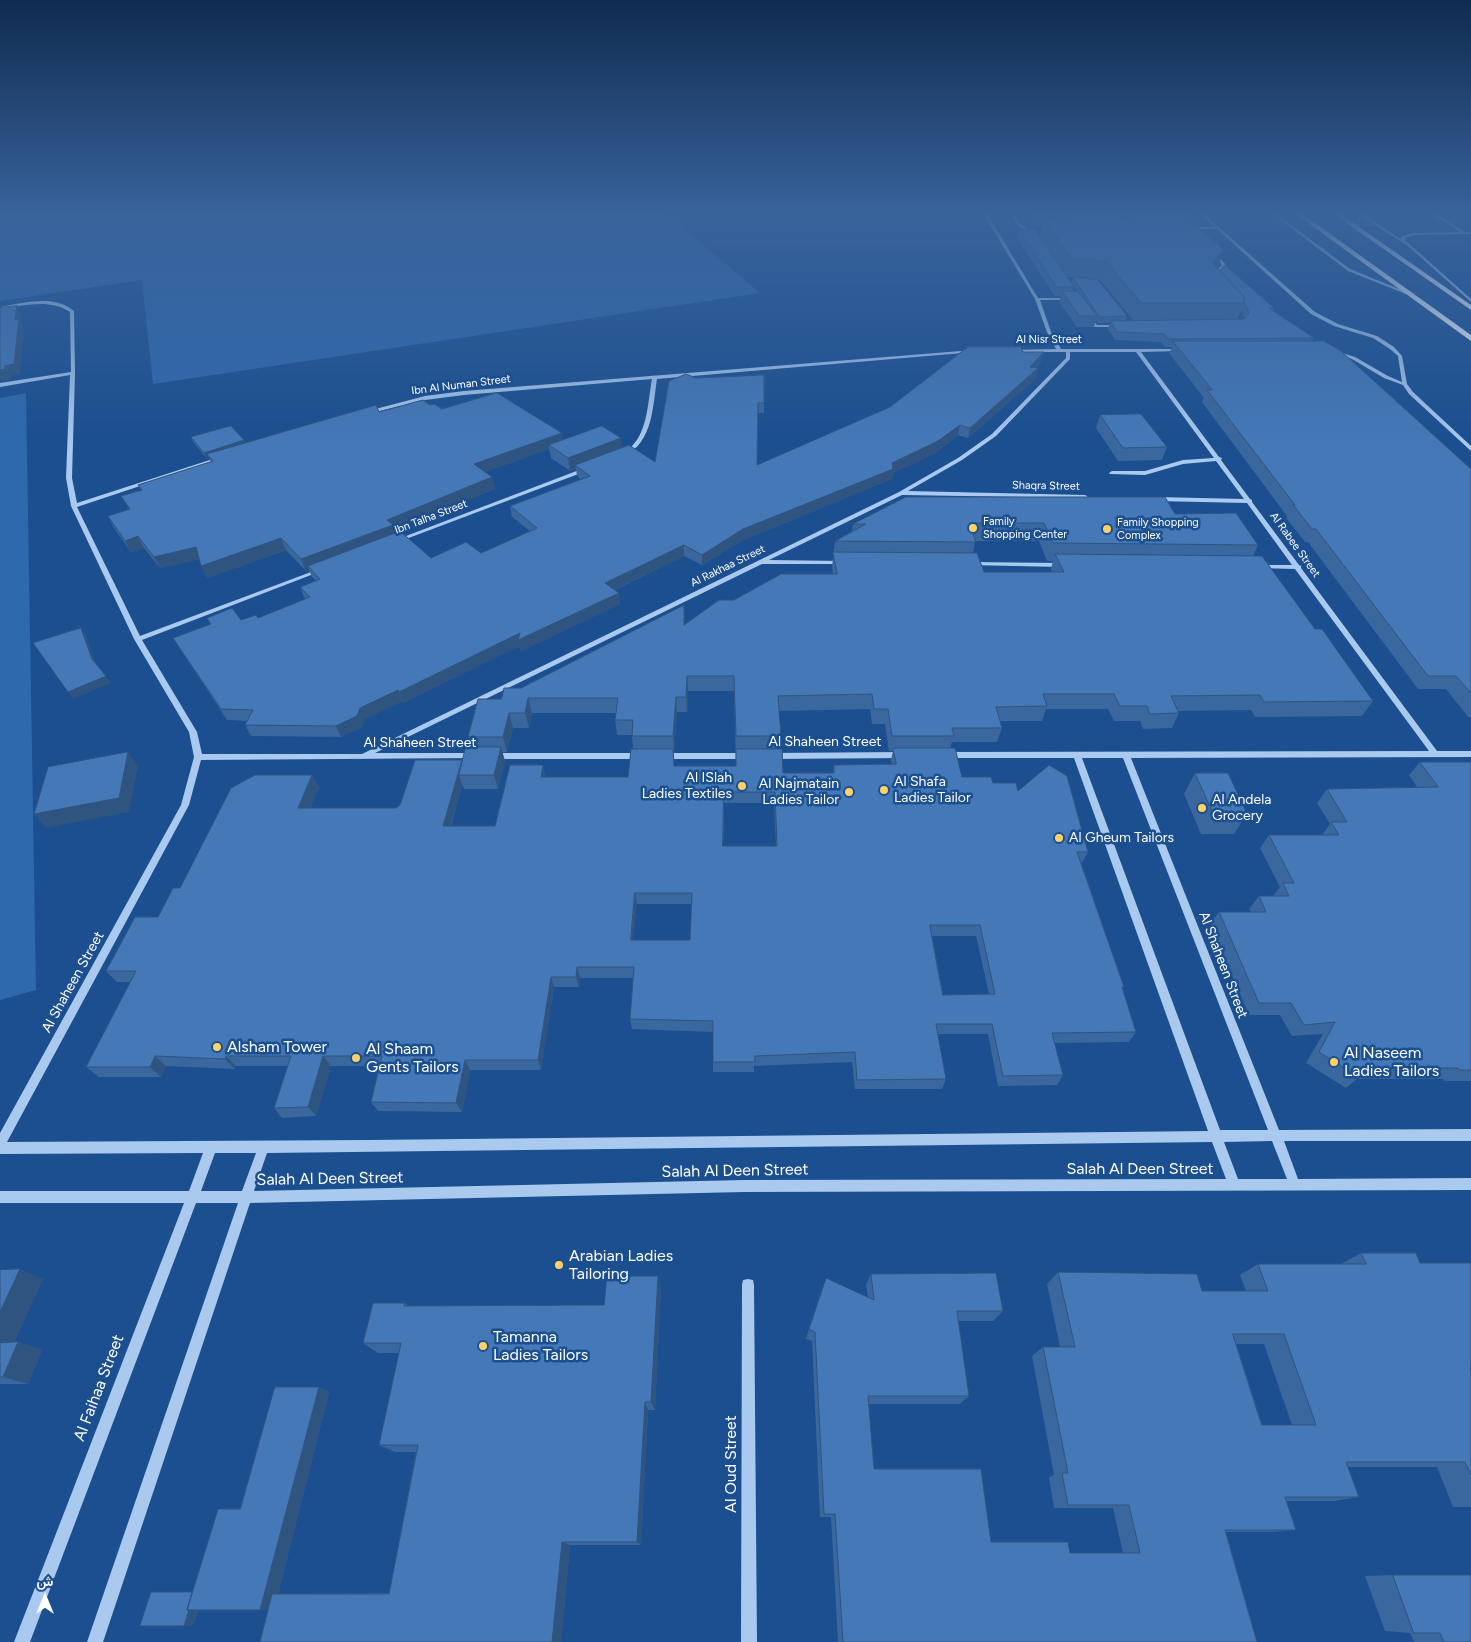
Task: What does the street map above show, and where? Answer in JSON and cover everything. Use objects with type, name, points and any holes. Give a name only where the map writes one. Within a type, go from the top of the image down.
[{"type":"highway","points":[[1448,292],[1471,308]]},
{"type":"highway","points":[[1406,293],[1471,340]]},
{"type":"street","points":[[1033,292],[1049,332],[1059,350]]},
{"type":"street","points":[[1289,292],[1313,313],[1326,321],[1375,337],[1392,348],[1401,359],[1405,384],[1416,399],[1471,449]]},
{"type":"street","points":[[1460,292],[1471,301]]},
{"type":"street","points":[[1073,293],[1078,299]]},
{"type":"street","points":[[1037,299],[1078,299]]},
{"type":"street","points":[[0,308],[54,303],[66,306],[72,311],[73,373],[69,478],[74,506],[138,639],[192,732],[198,757]]},
{"type":"street","points":[[1086,312],[1096,326],[1124,326]]},
{"type":"street","name":"Al Nisr Street","points":[[1005,350],[1186,350]]},
{"type":"street","name":"Al Rakhaa Street","points":[[362,757],[901,493],[965,456],[994,435],[1066,361],[1070,356],[1068,350]]},
{"type":"street","name":"Al Rabee Street","points":[[1138,350],[1220,459],[1435,754]]},
{"type":"street","points":[[1323,350],[1354,356],[1386,378],[1405,384]]},
{"type":"street","points":[[616,457],[629,452],[644,432],[655,378],[978,351]]},
{"type":"street","points":[[0,385],[73,373]]},
{"type":"street","name":"Ibn Al Numan Street","points":[[361,413],[425,398],[464,393],[655,378]]},
{"type":"street","points":[[74,506],[232,455]]},
{"type":"street","points":[[1112,473],[1146,473],[1183,462],[1220,459]]},
{"type":"street","name":"Ibn Talha Street","points":[[387,544],[591,467]]},
{"type":"street","name":"Shaqra Street","points":[[901,493],[1091,497]]},
{"type":"street","points":[[1151,499],[1250,501]]},
{"type":"street","points":[[760,562],[850,563]]},
{"type":"street","points":[[960,564],[1069,565]]},
{"type":"street","points":[[138,639],[332,566]]},
{"type":"street","points":[[1249,567],[1299,567]]},
{"type":"street","points":[[938,755],[1471,754]]},
{"type":"street","name":"Al Shaheen Street","points":[[0,1146],[185,805],[198,757],[908,755]]},
{"type":"street","points":[[1077,755],[1234,1184]]},
{"type":"street","name":"Al Shaheen Street","points":[[1126,755],[1295,1184]]},
{"type":"street","name":"Salah Al Deen Street","points":[[0,1146],[263,1148],[1216,1134],[1471,1134]]},
{"type":"street","name":"Al Faihaa Street","points":[[22,1642],[211,1148]]},
{"type":"street","points":[[95,1642],[263,1148]]},
{"type":"street","name":"Salah Al Deen Street","points":[[0,1197],[247,1198],[744,1186],[1471,1184]]},
{"type":"street","name":"Al Oud Street","points":[[748,1285],[750,1642]]},
{"type":"shaded area","points":[[0,292],[63,292],[0,301]]},
{"type":"shaded area","points":[[143,292],[760,293],[153,384]]},
{"type":"shaded area","points":[[26,393],[36,990],[0,1000],[0,398]]},
{"type":"building","points":[[1062,292],[1078,292],[1097,316],[1080,316]]},
{"type":"building","points":[[1083,292],[1107,292],[1127,316],[1100,317]]},
{"type":"building","points":[[1132,292],[1239,292],[1244,297],[1244,303],[1141,303]]},
{"type":"building","points":[[1239,292],[1255,292],[1274,308],[1269,308],[1314,338],[1168,339],[1164,334],[1117,332],[1110,321],[1245,319],[1249,313],[1244,303],[1244,297]]},
{"type":"building","points":[[17,306],[15,320],[19,319],[14,364],[5,366],[5,369],[0,370],[0,308]]},
{"type":"building","points":[[1173,341],[1324,341],[1341,351],[1471,469],[1471,693],[1456,676],[1428,676],[1316,529],[1312,529],[1293,505],[1295,505],[1207,390],[1212,390]]},
{"type":"building","points":[[968,347],[1021,347],[1023,352],[1044,352],[1030,367],[1038,368],[970,428],[960,425],[938,441],[892,463],[893,469],[743,529],[702,555],[684,545],[605,583],[619,593],[518,640],[520,633],[399,692],[398,690],[360,708],[357,716],[336,726],[245,725],[253,710],[221,709],[173,638],[211,624],[207,618],[232,608],[241,620],[256,615],[258,618],[310,597],[300,587],[320,579],[308,566],[400,531],[431,558],[466,542],[481,553],[537,528],[510,506],[590,476],[575,465],[629,445],[655,462],[669,381],[686,374],[696,378],[764,375],[764,403],[758,403],[757,465],[890,407]]},
{"type":"building","points":[[497,393],[562,433],[474,464],[492,477],[387,520],[393,525],[301,559],[281,538],[201,566],[196,547],[154,557],[138,536],[125,541],[108,516],[130,509],[121,496],[142,490],[138,485],[213,461],[207,454],[376,405],[379,412],[423,400],[430,405],[435,404],[441,409]]},
{"type":"building","points":[[1141,414],[1167,447],[1123,448],[1100,415]]},
{"type":"building","points":[[231,426],[244,440],[204,453],[191,437]]},
{"type":"building","points":[[602,426],[621,438],[568,458],[549,445]]},
{"type":"building","points":[[906,497],[1165,497],[1175,514],[1236,513],[1258,545],[1053,543],[1044,523],[969,523],[976,542],[835,541],[866,524],[853,524]]},
{"type":"building","points":[[833,552],[977,553],[984,572],[1064,572],[1055,554],[1262,556],[1315,629],[1322,629],[1373,701],[1264,702],[1260,695],[1171,696],[1179,713],[1150,714],[1147,706],[1120,706],[1114,694],[1043,694],[1047,706],[996,707],[1002,728],[952,728],[954,736],[892,736],[888,709],[874,709],[872,694],[778,696],[781,736],[736,736],[734,676],[687,676],[686,697],[676,697],[673,736],[632,736],[633,720],[615,720],[618,698],[528,698],[525,713],[509,713],[503,737],[468,737],[478,699],[502,699],[500,698],[504,688],[521,688],[684,605],[684,625],[719,600],[734,600],[781,574],[837,574]]},
{"type":"building","points":[[81,628],[92,659],[106,676],[68,692],[33,643]]},
{"type":"building","points":[[466,747],[501,747],[494,775],[459,775]]},
{"type":"building","points":[[893,748],[955,748],[962,777],[991,777],[993,783],[1016,783],[1018,791],[1049,765],[1067,776],[1088,852],[1077,852],[1124,987],[1122,987],[1136,1032],[1052,1033],[1063,1075],[1003,1076],[992,1024],[936,1024],[946,1079],[857,1080],[855,1052],[755,1056],[755,1062],[713,1062],[713,1021],[630,1019],[634,967],[577,967],[576,977],[551,977],[538,1060],[465,1060],[456,1103],[371,1102],[382,1056],[323,1056],[308,1107],[274,1108],[291,1056],[226,1056],[225,1059],[155,1056],[150,1067],[86,1067],[136,971],[106,971],[135,917],[158,917],[173,888],[180,888],[231,788],[255,775],[312,775],[298,808],[396,808],[400,805],[415,760],[462,760],[443,826],[495,826],[510,765],[543,765],[541,777],[628,777],[631,749],[673,749],[674,766],[736,766],[736,749],[782,749],[783,773],[834,773],[834,765],[896,764]],"holes":[[[724,792],[775,792],[777,846],[723,846]],[[635,893],[692,893],[690,940],[631,940]],[[930,925],[980,925],[995,994],[943,995]]]},
{"type":"building","points":[[128,752],[119,798],[34,814],[48,767]]},
{"type":"building","points":[[1420,762],[1471,762],[1471,1070],[1459,1070],[1458,1068],[1364,1068],[1359,1077],[1319,1052],[1335,1022],[1304,1025],[1291,1003],[1259,1003],[1219,912],[1266,912],[1259,896],[1289,896],[1283,883],[1294,883],[1269,835],[1339,835],[1331,822],[1347,822],[1327,789],[1438,787]]},
{"type":"building","points":[[1195,773],[1228,773],[1247,814],[1214,814]]},
{"type":"building","points":[[1361,1253],[1416,1253],[1420,1263],[1471,1263],[1471,1475],[1465,1462],[1346,1462],[1359,1497],[1285,1497],[1296,1530],[1225,1530],[1257,1642],[843,1642],[835,1514],[824,1514],[815,1332],[809,1329],[826,1278],[874,1300],[871,1274],[996,1273],[1003,1311],[957,1311],[969,1396],[868,1396],[874,1469],[981,1469],[991,1542],[1068,1542],[1070,1553],[1140,1553],[1129,1505],[1068,1505],[1062,1473],[1068,1473],[1043,1347],[1075,1347],[1058,1272],[1197,1274],[1202,1291],[1268,1291],[1258,1264],[1366,1264]],"holes":[[[1233,1334],[1284,1334],[1316,1425],[1262,1425]]]},
{"type":"building","points":[[20,1269],[0,1312],[0,1270]]},
{"type":"building","points":[[607,1276],[658,1276],[651,1402],[645,1402],[637,1542],[562,1542],[552,1642],[260,1642],[272,1594],[389,1594],[418,1445],[379,1445],[401,1343],[363,1343],[373,1303],[405,1303],[404,1306],[604,1305]]},
{"type":"building","points":[[18,1342],[3,1377],[0,1377],[0,1343]]},
{"type":"building","points":[[275,1387],[319,1387],[260,1610],[187,1610],[218,1509],[240,1509]]},
{"type":"building","points":[[1393,1575],[1471,1575],[1471,1642],[1444,1642],[1440,1633],[1414,1633]]},
{"type":"building","points":[[151,1592],[192,1592],[184,1626],[140,1626]]},
{"type":"place","name":"Family Shopping Center","points":[[973,528]]},
{"type":"place","name":"Family Shopping Complex","points":[[1107,529]]},
{"type":"place","name":"Al ISlah Ladies Textiles","points":[[742,786]]},
{"type":"place","name":"Al Shafa Ladies Tailor","points":[[884,790]]},
{"type":"place","name":"Al Najmatain Ladies Tailor","points":[[849,792]]},
{"type":"place","name":"Al Andela Grocery","points":[[1202,808]]},
{"type":"place","name":"Al Gheum Tailors","points":[[1059,838]]},
{"type":"place","name":"Alsham Tower","points":[[217,1047]]},
{"type":"place","name":"Al Shaam Gents Tailors","points":[[356,1058]]},
{"type":"place","name":"Al Naseem Ladies Tailors","points":[[1334,1062]]},
{"type":"place","name":"Arabian Ladies Tailoring","points":[[559,1265]]},
{"type":"place","name":"Tamanna Ladies Tailors","points":[[483,1346]]}]
